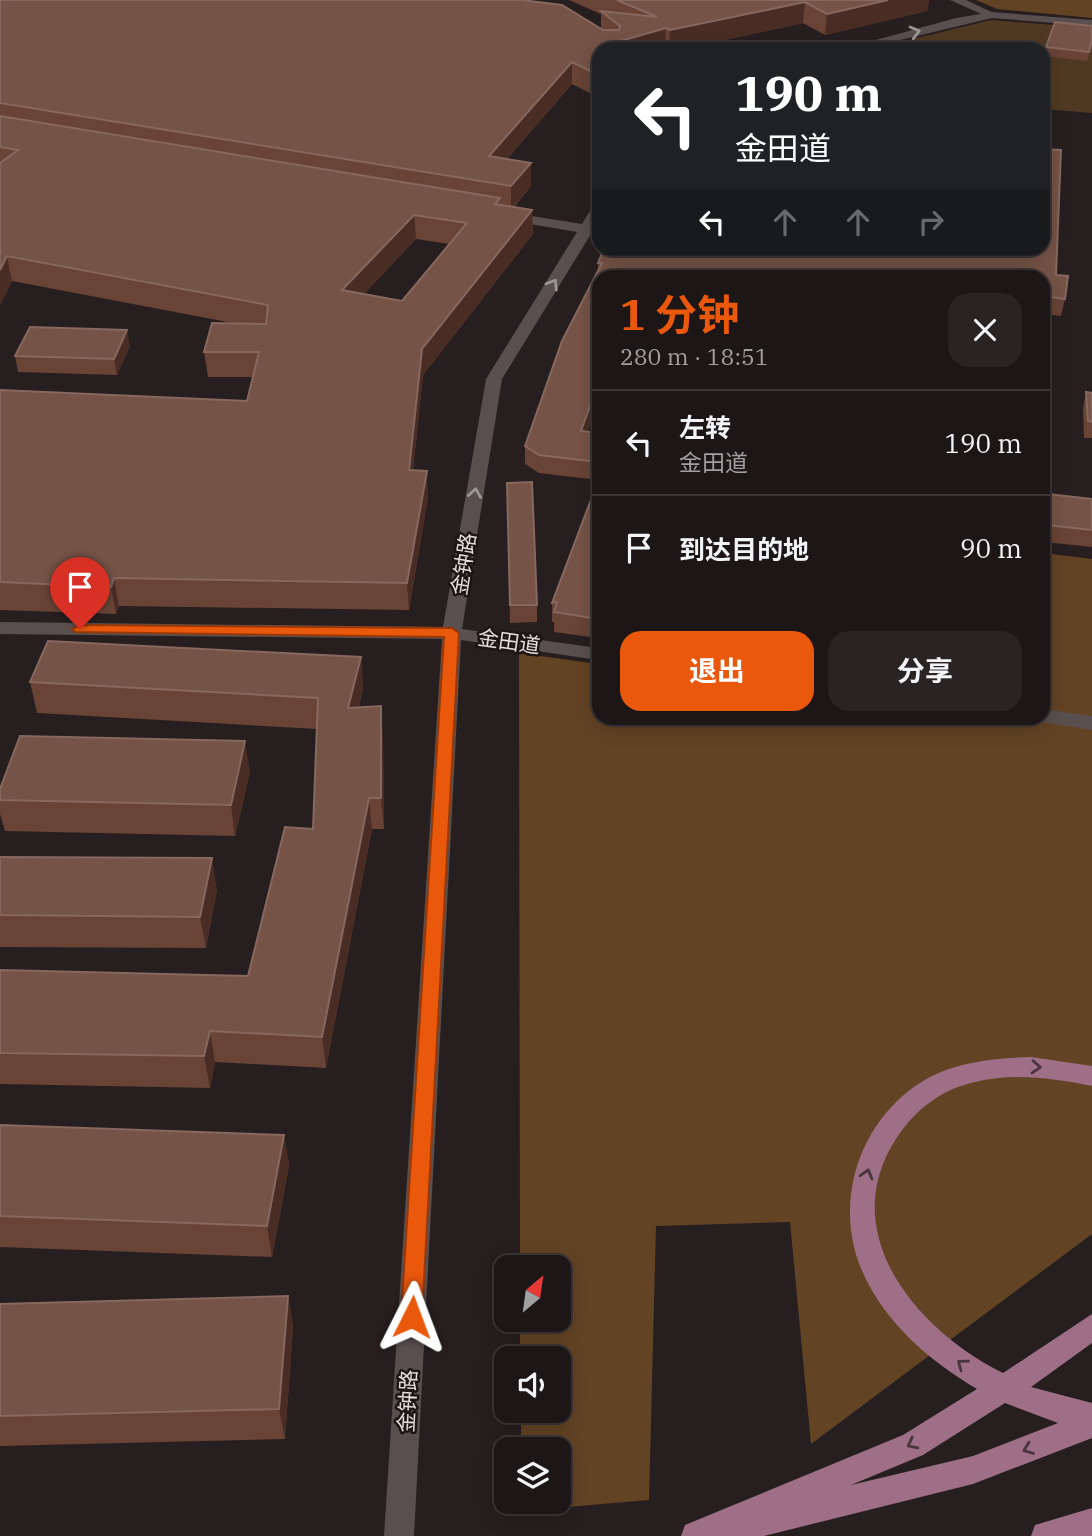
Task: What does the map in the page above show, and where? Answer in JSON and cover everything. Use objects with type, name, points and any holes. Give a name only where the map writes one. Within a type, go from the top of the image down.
[{"type":"main road","points":[[1092,1076],[1063,1069],[1019,1066],[980,1069],[931,1087],[911,1101],[888,1125],[872,1156],[862,1192],[864,1237],[879,1277],[914,1323],[964,1367],[1016,1396],[1092,1417]]},
{"type":"main road","points":[[696,1536],[913,1445],[1040,1366],[1092,1327]]},
{"type":"main road","points":[[703,1536],[973,1470],[1092,1424]]},
{"type":"main road","points":[[1046,1536],[1092,1523]]},
{"type":"street","points":[[956,0],[992,15]]},
{"type":"street","points":[[876,42],[960,20],[992,15],[1092,23]]},
{"type":"street","points":[[491,213],[587,229]]},
{"type":"street","name":"金钟路","points":[[399,1536],[452,633],[494,379],[592,220]]},
{"type":"street","name":"金田道","points":[[0,628],[452,633],[592,653]]},
{"type":"street","points":[[1050,717],[1092,723]]},
{"type":"shaded area","points":[[976,0],[1092,0],[1092,18],[997,9]]},
{"type":"shaded area","points":[[991,20],[1092,28],[1092,113],[1050,110],[1050,42],[901,42]]},
{"type":"shaded area","points":[[1050,554],[1092,559],[1092,1234],[811,1444],[790,1222],[656,1226],[649,1500],[571,1507],[571,1437],[521,1437],[521,1423],[571,1423],[571,1346],[520,1346],[520,1332],[571,1332],[571,1255],[520,1255],[519,653],[592,663],[592,725],[1050,725]]},
{"type":"building","points":[[0,0],[522,0],[562,5],[603,30],[619,30],[620,26],[601,11],[657,17],[617,0],[888,0],[827,14],[805,2],[670,30],[666,28],[617,42],[592,42],[592,72],[572,62],[489,156],[531,163],[511,186],[0,103]]},
{"type":"building","points":[[1055,22],[1092,26],[1089,52],[1050,47],[1048,42]]},
{"type":"building","points":[[0,116],[500,198],[495,204],[532,210],[422,349],[409,470],[427,471],[407,583],[114,578],[111,587],[0,582],[0,390],[247,401],[259,352],[204,352],[212,323],[266,324],[268,305],[7,256],[0,270],[0,163],[18,150],[0,147]],"holes":[[[414,215],[467,223],[402,301],[342,290]]]},
{"type":"building","points":[[1050,149],[1061,150],[1056,275],[1068,276],[1065,299],[1050,297],[1050,270],[598,270],[602,263],[598,263],[601,256],[1050,256]]},
{"type":"building","points":[[592,282],[592,401],[581,431],[592,432],[592,461],[539,455],[525,446],[562,341]]},
{"type":"building","points":[[30,327],[127,330],[114,359],[15,356]]},
{"type":"building","points":[[1086,392],[1092,393],[1092,422],[1088,421]]},
{"type":"building","points":[[532,482],[537,605],[510,605],[507,483]]},
{"type":"building","points":[[1050,494],[1092,499],[1092,530],[1050,525]]},
{"type":"building","points":[[592,497],[592,618],[554,612],[557,602],[552,603]]},
{"type":"building","points":[[48,641],[361,657],[348,708],[381,706],[381,798],[369,798],[322,1037],[210,1031],[204,1056],[0,1053],[0,970],[248,976],[285,827],[313,829],[318,698],[30,682]]},
{"type":"building","points":[[20,736],[245,741],[231,805],[0,800],[0,789]]},
{"type":"building","points":[[0,857],[212,858],[200,917],[0,915]]},
{"type":"building","points":[[0,1125],[284,1135],[267,1226],[0,1216]]},
{"type":"building","points":[[288,1296],[279,1409],[0,1416],[0,1304]]},
{"type":"route","points":[[80,629],[452,633],[412,1317]]}]
